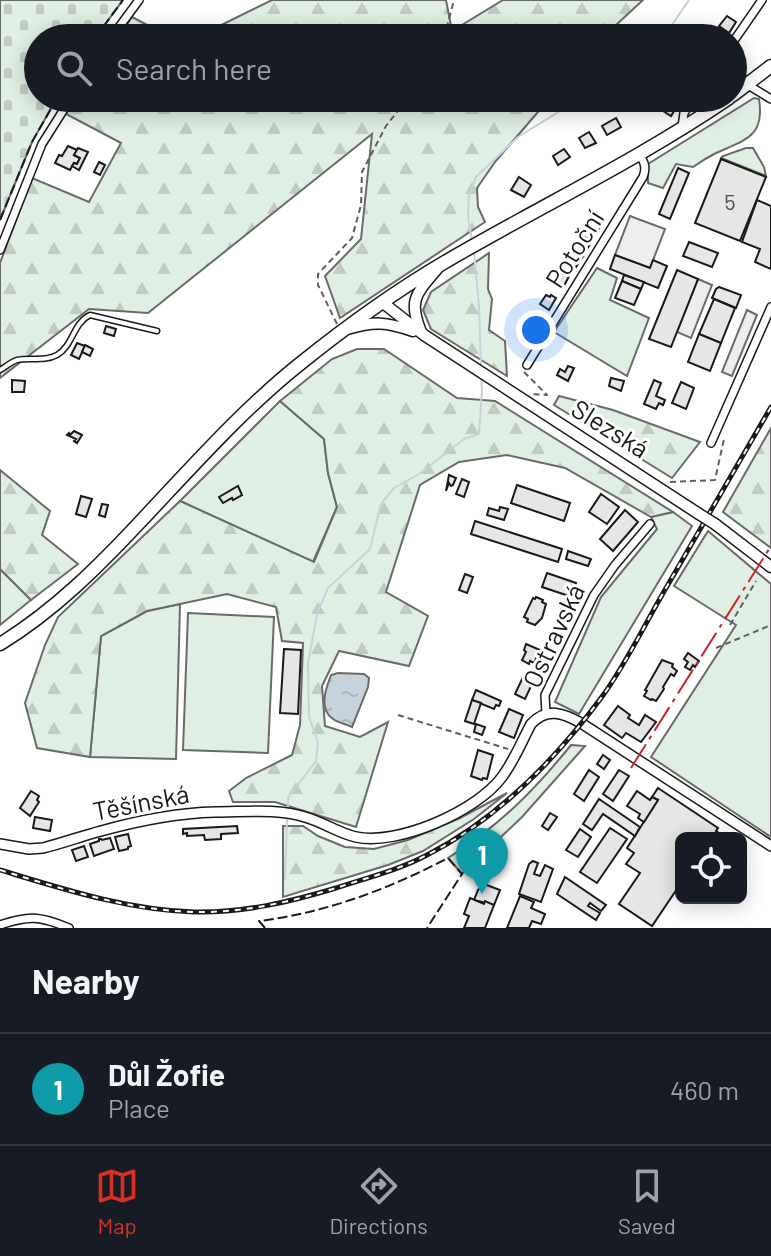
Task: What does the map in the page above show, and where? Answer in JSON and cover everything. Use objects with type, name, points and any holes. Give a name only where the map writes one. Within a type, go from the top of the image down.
[{"type":"main road","points":[[748,85],[771,66]]},
{"type":"main road","points":[[0,644],[44,614],[86,578],[243,415],[298,365],[342,331],[443,263],[706,112]]},
{"type":"main road","points":[[422,334],[414,314],[416,297],[443,263]]},
{"type":"main road","name":"Slezská","points":[[382,302],[422,334],[715,524],[771,567]]},
{"type":"main road","points":[[342,331],[380,322],[422,334]]},
{"type":"street","points":[[121,24],[139,0]]},
{"type":"street","points":[[745,24],[762,0]]},
{"type":"street","points":[[748,85],[771,99]]},
{"type":"street","points":[[0,250],[42,144],[62,112]]},
{"type":"street","points":[[682,127],[685,112]]},
{"type":"street","name":"Potoční","points":[[527,365],[643,177],[645,163],[639,153]]},
{"type":"street","points":[[711,443],[771,307]]},
{"type":"street","name":"Ostravská","points":[[293,813],[342,833],[359,838],[376,838],[410,832],[443,820],[482,798],[502,777],[531,724],[546,714],[545,695],[594,595],[650,524]]},
{"type":"street","points":[[546,714],[560,713],[581,723],[771,846]]},
{"type":"street","name":"Těšínská","points":[[0,844],[43,848],[158,819],[212,812],[293,813]]},
{"type":"street","points":[[0,925],[34,917],[69,928]]},
{"type":"lane","points":[[0,370],[16,360],[41,360],[56,356],[68,346],[82,319],[90,315],[157,331]]},
{"type":"path","points":[[448,24],[454,0]]},
{"type":"path","points":[[342,331],[328,309],[318,285],[318,274],[352,238],[361,205],[362,172],[386,126],[397,112]]},
{"type":"path","points":[[527,365],[524,373],[547,395],[529,394]]},
{"type":"path","points":[[667,483],[715,480],[724,439],[717,429]]},
{"type":"path","points":[[730,625],[756,581]]},
{"type":"path","points":[[716,648],[771,625]]},
{"type":"path","points":[[398,715],[517,752]]},
{"type":"green space","points":[[0,0],[123,0],[105,24],[24,24],[24,112],[49,112],[32,142],[0,220]]},
{"type":"green space","points":[[272,0],[446,0],[451,24],[223,24]]},
{"type":"green space","points":[[503,0],[643,0],[617,24],[464,24]]},
{"type":"green space","points":[[132,17],[145,24],[127,24]]},
{"type":"green space","points":[[759,99],[759,122],[751,135],[693,167],[676,164],[663,188],[648,183],[648,164],[732,112],[747,112],[747,102]]},
{"type":"green space","points":[[538,112],[477,188],[478,207],[485,222],[340,318],[325,276],[361,239],[372,134],[148,313],[89,309],[0,378],[0,263],[32,178],[89,202],[121,143],[66,114]]},
{"type":"green space","points":[[753,148],[766,176],[721,158]]},
{"type":"green space","points":[[489,253],[488,289],[492,299],[489,330],[505,341],[507,376],[431,329],[423,310],[431,292]]},
{"type":"green space","points":[[597,268],[617,278],[610,300],[649,318],[627,376],[554,332]]},
{"type":"green space","points":[[357,349],[384,349],[457,398],[495,401],[673,512],[651,517],[565,468],[507,455],[459,462],[420,485],[386,592],[428,616],[409,666],[339,651],[322,686],[325,726],[360,737],[388,722],[356,827],[275,802],[233,802],[229,791],[246,778],[292,755],[300,725],[303,643],[282,641],[276,607],[227,594],[147,611],[101,636],[90,757],[37,748],[25,703],[58,617],[180,501],[314,562],[337,507],[328,473],[324,439],[280,401],[332,359]]},
{"type":"green space","points":[[559,396],[613,410],[700,442],[672,478],[554,405]]},
{"type":"green space","points":[[280,401],[324,439],[328,473],[337,507],[313,562],[180,501]]},
{"type":"green space","points":[[771,428],[771,548],[723,512]]},
{"type":"green space","points":[[0,470],[50,511],[42,535],[78,564],[31,600],[0,569]]},
{"type":"green space","points":[[673,512],[692,526],[579,714],[555,702],[601,597],[657,529],[651,517]]},
{"type":"green space","points":[[708,531],[771,584],[771,837],[651,757],[736,625],[674,586]]},
{"type":"green space","points":[[0,569],[31,600],[0,625]]},
{"type":"green space","points":[[180,604],[176,759],[90,757],[101,636],[147,611]]},
{"type":"green space","points":[[188,613],[274,617],[268,753],[183,750]]},
{"type":"green space","points":[[571,745],[585,746],[522,817],[462,874],[448,858],[515,807]]},
{"type":"green space","points":[[507,793],[474,819],[423,851],[283,897],[283,826],[303,826],[345,847],[374,849],[408,840],[460,818]]},
{"type":"shaded area","points":[[630,216],[665,229],[650,268],[615,255]]},
{"type":"shaded area","points":[[698,279],[712,285],[691,338],[677,332]]},
{"type":"shaded area","points":[[747,310],[757,315],[732,376],[722,372]]},
{"type":"water","points":[[364,674],[369,678],[352,727],[328,715],[324,704],[331,675]]},
{"type":"building","points":[[727,16],[736,22],[735,24],[721,24]]},
{"type":"building","points":[[616,118],[621,127],[607,135],[602,126]]},
{"type":"building","points":[[589,132],[596,143],[585,148],[579,138]]},
{"type":"building","points":[[68,146],[77,150],[74,155],[80,158],[70,170],[55,163]]},
{"type":"building","points":[[78,148],[88,152],[79,170],[72,166],[80,158],[74,155]]},
{"type":"building","points":[[564,149],[570,157],[558,165],[553,156]]},
{"type":"building","points":[[721,159],[766,177],[740,241],[695,223]]},
{"type":"building","points":[[99,162],[105,165],[100,175],[94,172]]},
{"type":"building","points":[[678,168],[689,173],[670,219],[659,214]]},
{"type":"building","points":[[519,177],[531,185],[524,197],[511,190]]},
{"type":"building","points":[[757,200],[771,206],[771,269],[755,262],[760,249],[742,242]]},
{"type":"building","points":[[592,218],[602,224],[592,236],[586,232],[586,227]]},
{"type":"building","points":[[585,237],[592,241],[587,249],[580,245]]},
{"type":"building","points":[[689,242],[718,253],[712,267],[683,256]]},
{"type":"building","points":[[573,251],[584,255],[576,267],[567,261]]},
{"type":"building","points":[[615,255],[650,268],[653,260],[667,266],[658,288],[610,269]]},
{"type":"building","points":[[677,270],[698,279],[671,347],[649,339]]},
{"type":"building","points":[[561,271],[570,274],[564,286],[555,280]]},
{"type":"building","points":[[624,275],[644,282],[641,289],[622,281]]},
{"type":"building","points":[[622,281],[641,289],[634,305],[615,298]]},
{"type":"building","points":[[719,287],[741,295],[736,308],[712,298]]},
{"type":"building","points":[[546,295],[556,298],[549,310],[540,304]]},
{"type":"building","points":[[714,299],[735,308],[721,343],[699,334]]},
{"type":"building","points":[[535,322],[539,325],[532,338],[523,332],[529,323],[533,325]]},
{"type":"building","points":[[106,326],[116,329],[114,336],[104,333]]},
{"type":"building","points":[[699,334],[721,343],[710,371],[688,362]]},
{"type":"building","points":[[77,343],[85,346],[79,359],[71,355]]},
{"type":"building","points":[[85,345],[93,349],[90,356],[82,352]]},
{"type":"building","points":[[568,366],[574,368],[568,381],[557,375],[560,369],[565,372]]},
{"type":"building","points":[[611,378],[624,381],[621,391],[609,386]]},
{"type":"building","points":[[12,380],[25,381],[24,392],[12,392]]},
{"type":"building","points":[[654,380],[661,383],[656,396],[665,400],[656,409],[644,404]]},
{"type":"building","points":[[681,382],[694,388],[686,409],[672,403]]},
{"type":"building","points":[[74,431],[82,435],[77,443],[74,441],[76,439],[67,435]]},
{"type":"building","points":[[449,475],[456,478],[453,485],[449,483],[446,491]]},
{"type":"building","points":[[462,479],[469,482],[464,497],[456,494]]},
{"type":"building","points":[[517,485],[570,503],[564,521],[511,503]]},
{"type":"building","points":[[238,486],[242,495],[223,503],[219,497]]},
{"type":"building","points":[[601,494],[619,507],[607,524],[589,512]]},
{"type":"building","points":[[81,496],[92,499],[86,517],[76,514]]},
{"type":"building","points":[[102,504],[108,505],[105,517],[99,515]]},
{"type":"building","points":[[500,507],[508,509],[504,520],[487,515],[489,508],[499,511]]},
{"type":"building","points":[[625,510],[638,522],[613,551],[600,539]]},
{"type":"building","points":[[475,521],[562,549],[558,562],[471,534]]},
{"type":"building","points":[[568,551],[591,559],[588,566],[566,559]]},
{"type":"building","points":[[547,573],[576,583],[572,597],[542,587]]},
{"type":"building","points":[[465,574],[473,577],[467,593],[459,590]]},
{"type":"building","points":[[536,597],[546,604],[542,618],[535,625],[524,617]]},
{"type":"building","points":[[526,644],[540,650],[534,663],[522,660]]},
{"type":"building","points":[[284,649],[301,650],[298,714],[280,713]]},
{"type":"building","points":[[688,653],[699,661],[690,670],[685,667],[688,662],[684,659]]},
{"type":"building","points":[[662,660],[673,664],[677,671],[674,676],[671,674],[656,701],[651,700],[644,696],[645,690]]},
{"type":"building","points":[[523,677],[533,682],[525,699],[515,694]]},
{"type":"building","points":[[476,690],[501,701],[499,706],[496,705],[494,709],[472,700]]},
{"type":"building","points":[[472,700],[481,703],[474,724],[465,721]]},
{"type":"building","points":[[618,706],[639,725],[645,715],[656,722],[641,742],[626,733],[622,738],[604,725]]},
{"type":"building","points":[[509,709],[523,715],[514,738],[499,732]]},
{"type":"building","points":[[476,724],[485,727],[482,735],[474,732]]},
{"type":"building","points":[[478,750],[493,755],[487,779],[471,776]]},
{"type":"building","points":[[603,755],[610,760],[604,769],[597,764]]},
{"type":"building","points":[[589,770],[599,777],[584,801],[574,794]]},
{"type":"building","points":[[619,770],[629,776],[613,801],[603,794]]},
{"type":"building","points":[[658,788],[718,828],[718,832],[675,832],[675,892],[652,926],[619,904],[640,873],[626,864],[634,853],[627,848],[658,800],[652,797]]},
{"type":"building","points":[[31,791],[39,796],[39,802],[30,816],[20,808]]},
{"type":"building","points":[[637,791],[650,800],[652,797],[658,800],[644,822],[638,818],[640,814],[627,806]]},
{"type":"building","points":[[599,799],[640,827],[635,836],[603,814],[592,830],[583,824]]},
{"type":"building","points":[[550,813],[557,817],[548,830],[542,826]]},
{"type":"building","points":[[35,817],[52,820],[50,831],[33,828]]},
{"type":"building","points":[[237,826],[238,833],[221,834],[221,839],[205,840],[204,835],[183,834],[183,829]]},
{"type":"building","points":[[610,828],[627,839],[597,883],[580,872]]},
{"type":"building","points":[[580,829],[591,837],[578,857],[566,850]]},
{"type":"building","points":[[128,834],[131,846],[119,851],[115,837]]},
{"type":"building","points":[[110,838],[114,849],[94,856],[90,844]]},
{"type":"building","points":[[84,846],[88,857],[76,861],[72,850]]},
{"type":"building","points":[[533,861],[538,863],[534,874],[540,876],[545,865],[553,869],[541,902],[519,894],[529,864]]},
{"type":"building","points":[[565,877],[606,905],[601,911],[590,903],[588,906],[600,913],[596,920],[557,894]]},
{"type":"building","points":[[484,884],[500,890],[494,905],[474,900]]},
{"type":"building","points":[[520,896],[534,902],[531,908],[545,914],[541,924],[532,921],[529,928],[507,928]]},
{"type":"building","points":[[470,898],[494,905],[485,928],[464,928],[469,916],[464,914]]},
{"type":"waterway","points":[[673,24],[689,0]]},
{"type":"waterway","points":[[472,242],[469,196],[476,177],[518,137],[558,112]]},
{"type":"waterway","points":[[474,252],[481,366]]},
{"type":"waterway","points":[[288,808],[288,798],[316,761],[318,742],[309,717],[308,663],[317,614],[328,588],[370,549],[381,504],[394,488],[419,474],[464,439],[479,434],[481,376]]},
{"type":"waterway","points":[[285,879],[287,819]]},
{"type":"railway","points":[[0,870],[120,903],[194,912],[230,911],[266,906],[336,888],[405,865],[453,840],[502,805],[546,764],[604,694],[771,407]]},
{"type":"fence","points":[[105,24],[123,0]]},
{"type":"fence","points":[[0,220],[32,142],[49,112]]},
{"type":"fence","points":[[265,928],[259,921],[332,906],[403,880],[448,858],[462,874],[427,928]]},
{"type":"power","points":[[631,768],[771,546]]},
{"type":"place","name":"Důl Žofie","points":[[482,894]]}]
